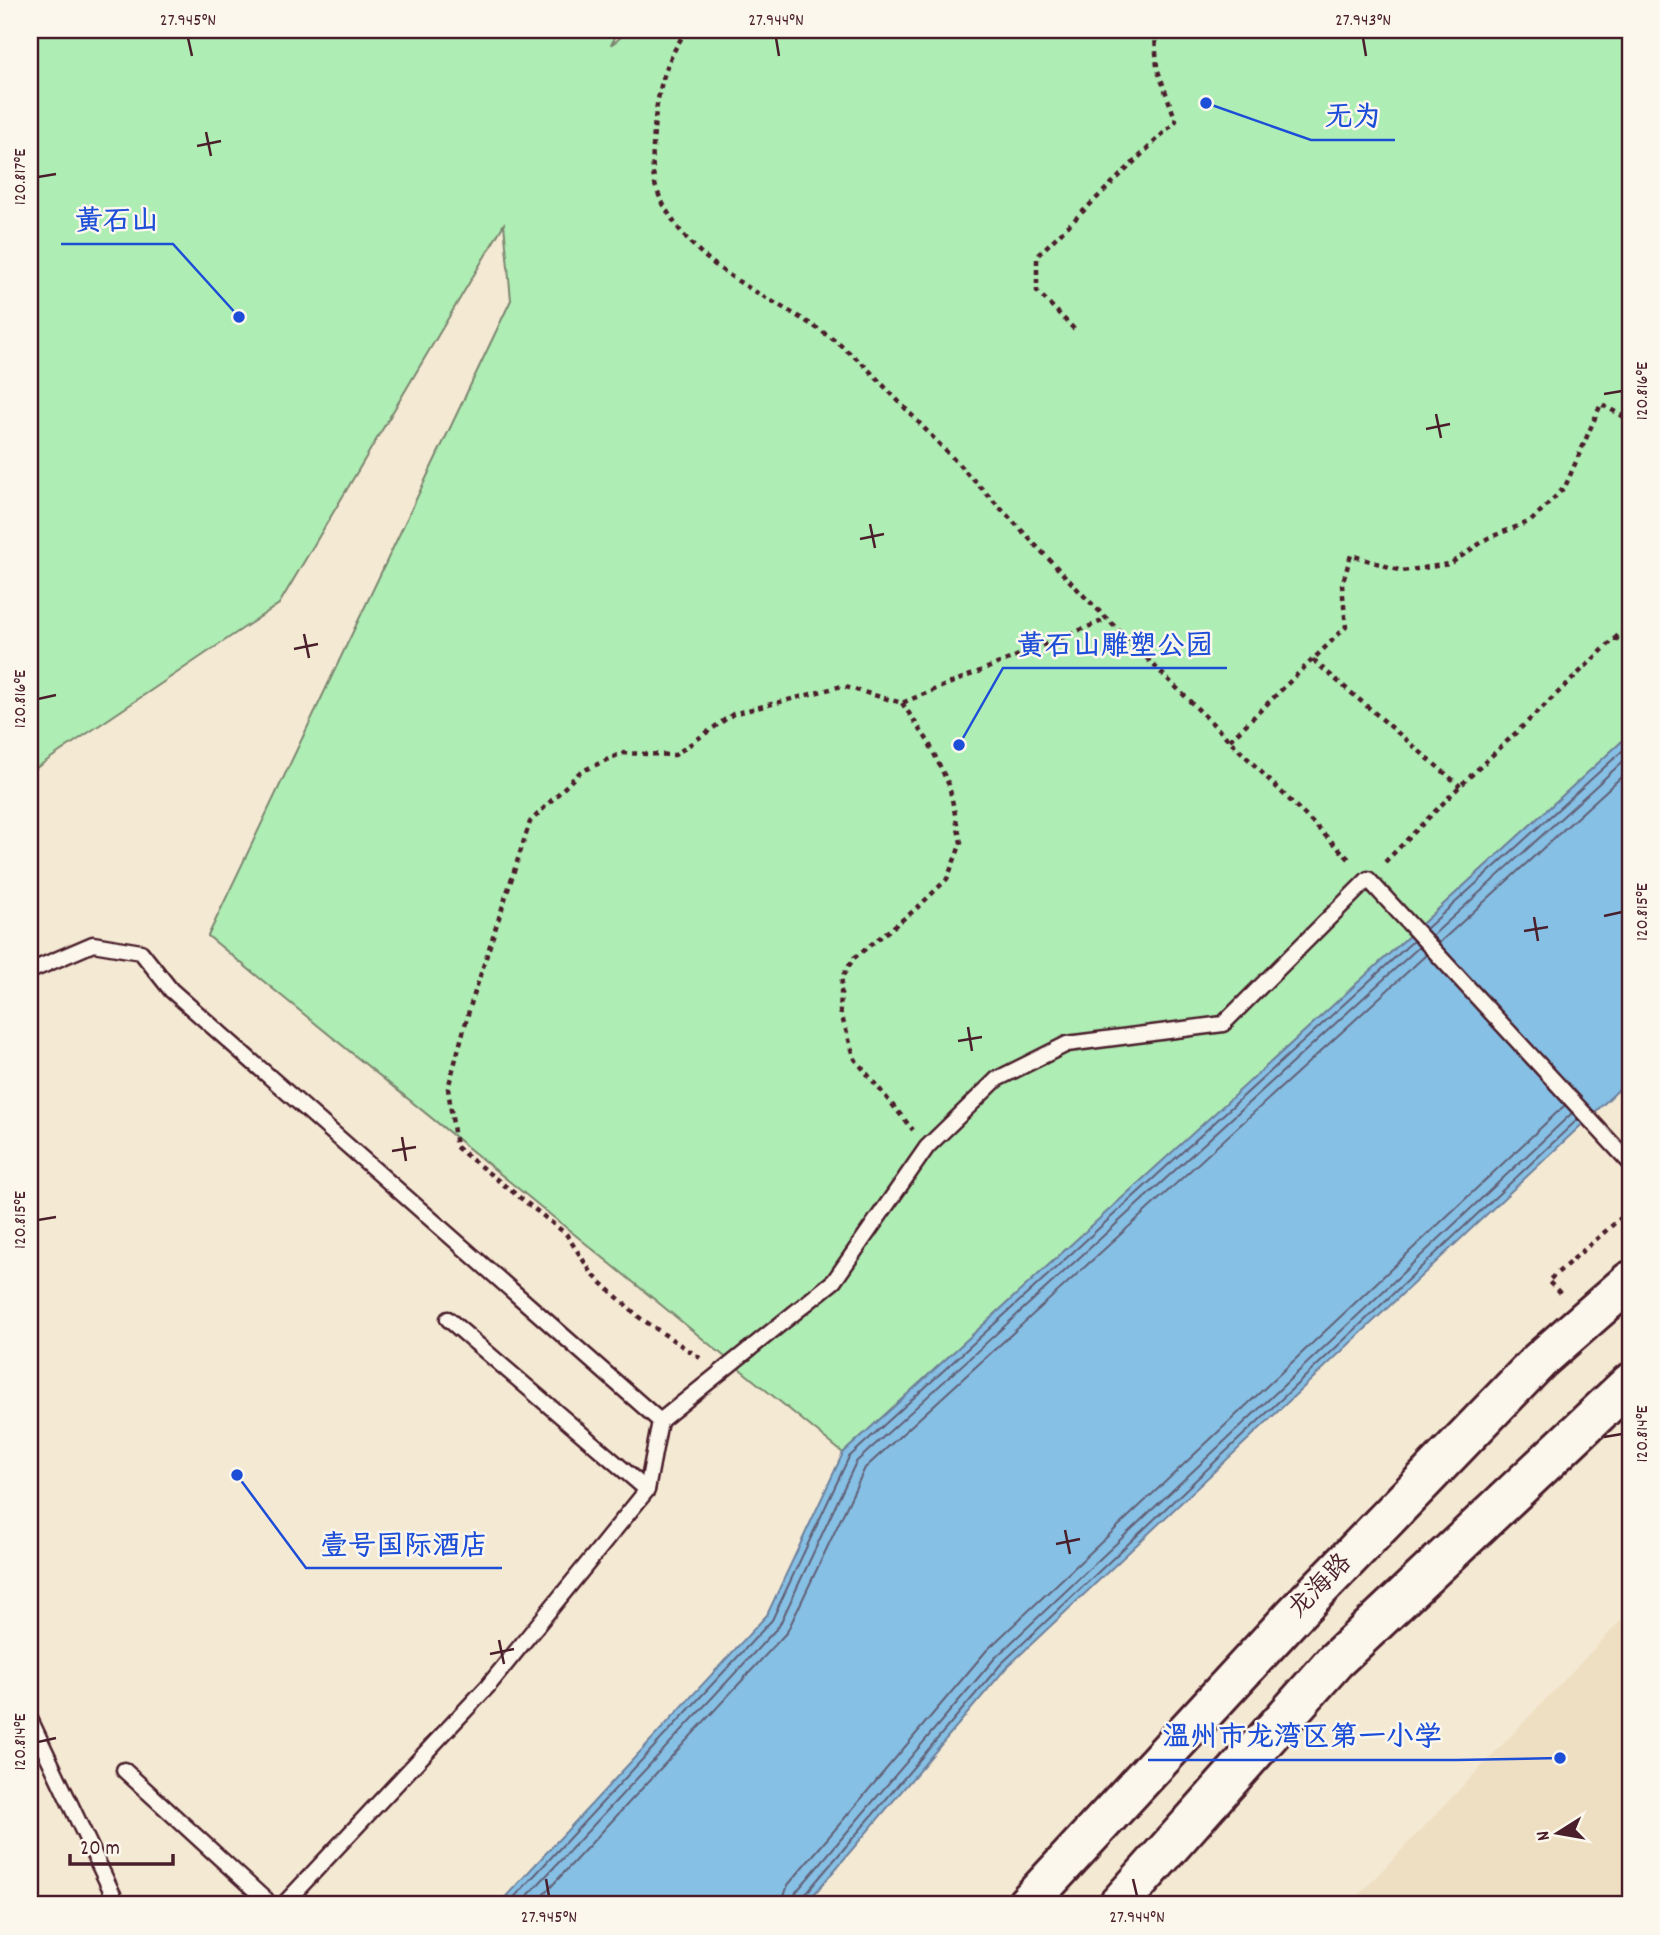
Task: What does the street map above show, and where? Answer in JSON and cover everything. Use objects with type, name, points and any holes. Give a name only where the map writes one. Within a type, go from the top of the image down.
[{"type":"main road","name":"龙海路","points":[[1026,1905],[1292,1617],[1520,1381],[1630,1281]]},
{"type":"main road","points":[[1118,1905],[1335,1661],[1630,1383]]},
{"type":"lane","points":[[283,1905],[488,1686],[647,1490],[660,1421],[834,1282],[927,1147],[997,1079],[1068,1044],[1223,1024],[1368,879],[1630,1163]]},
{"type":"lane","points":[[30,971],[93,944],[141,952],[171,990],[660,1421]]},
{"type":"lane","points":[[448,1319],[647,1490]]},
{"type":"lane","points":[[30,1720],[118,1905]]},
{"type":"lane","points":[[124,1770],[271,1905]]},
{"type":"path","points":[[687,30],[670,52],[656,103],[653,155],[657,191],[678,228],[709,260],[751,291],[827,334],[864,365],[1107,619],[1368,879],[1460,786],[1630,624]]},
{"type":"path","points":[[1074,329],[1037,291],[1037,256],[1176,121],[1157,68],[1155,36],[1164,30]]},
{"type":"path","points":[[1230,740],[1346,628],[1342,584],[1350,555],[1402,571],[1450,564],[1488,538],[1531,520],[1565,487],[1601,404],[1630,420]]},
{"type":"path","points":[[722,1372],[640,1318],[593,1275],[566,1234],[456,1147],[448,1088],[467,1018],[530,822],[580,772],[622,752],[675,755],[733,714],[842,686],[902,703],[1107,619]]},
{"type":"path","points":[[1614,639],[1630,643]]},
{"type":"path","points":[[1313,660],[1460,786]]},
{"type":"path","points":[[902,703],[928,741],[949,786],[961,843],[947,879],[916,909],[855,958],[842,977],[840,1011],[855,1059],[927,1147]]},
{"type":"path","points":[[1548,1281],[1630,1210]]},
{"type":"shaded area","points":[[1630,1611],[1630,1905],[1349,1905]]},
{"type":"green space","points":[[30,30],[619,30],[611,45],[630,30],[1630,30],[1630,734],[843,1453],[208,936],[511,300],[504,224],[279,604],[30,772]]},
{"type":"water","points":[[1630,734],[1630,1079],[1006,1668],[805,1905],[498,1905],[767,1615],[843,1453]]},
{"type":"place","name":"无为","points":[[1206,103]]},
{"type":"place","name":"黄石山","points":[[239,317]]},
{"type":"place","name":"黄石山雕塑公园","points":[[959,745]]},
{"type":"place","name":"壹号国际酒店","points":[[237,1475]]},
{"type":"place","name":"温州市龙湾区第一小学","points":[[1560,1758]]}]
